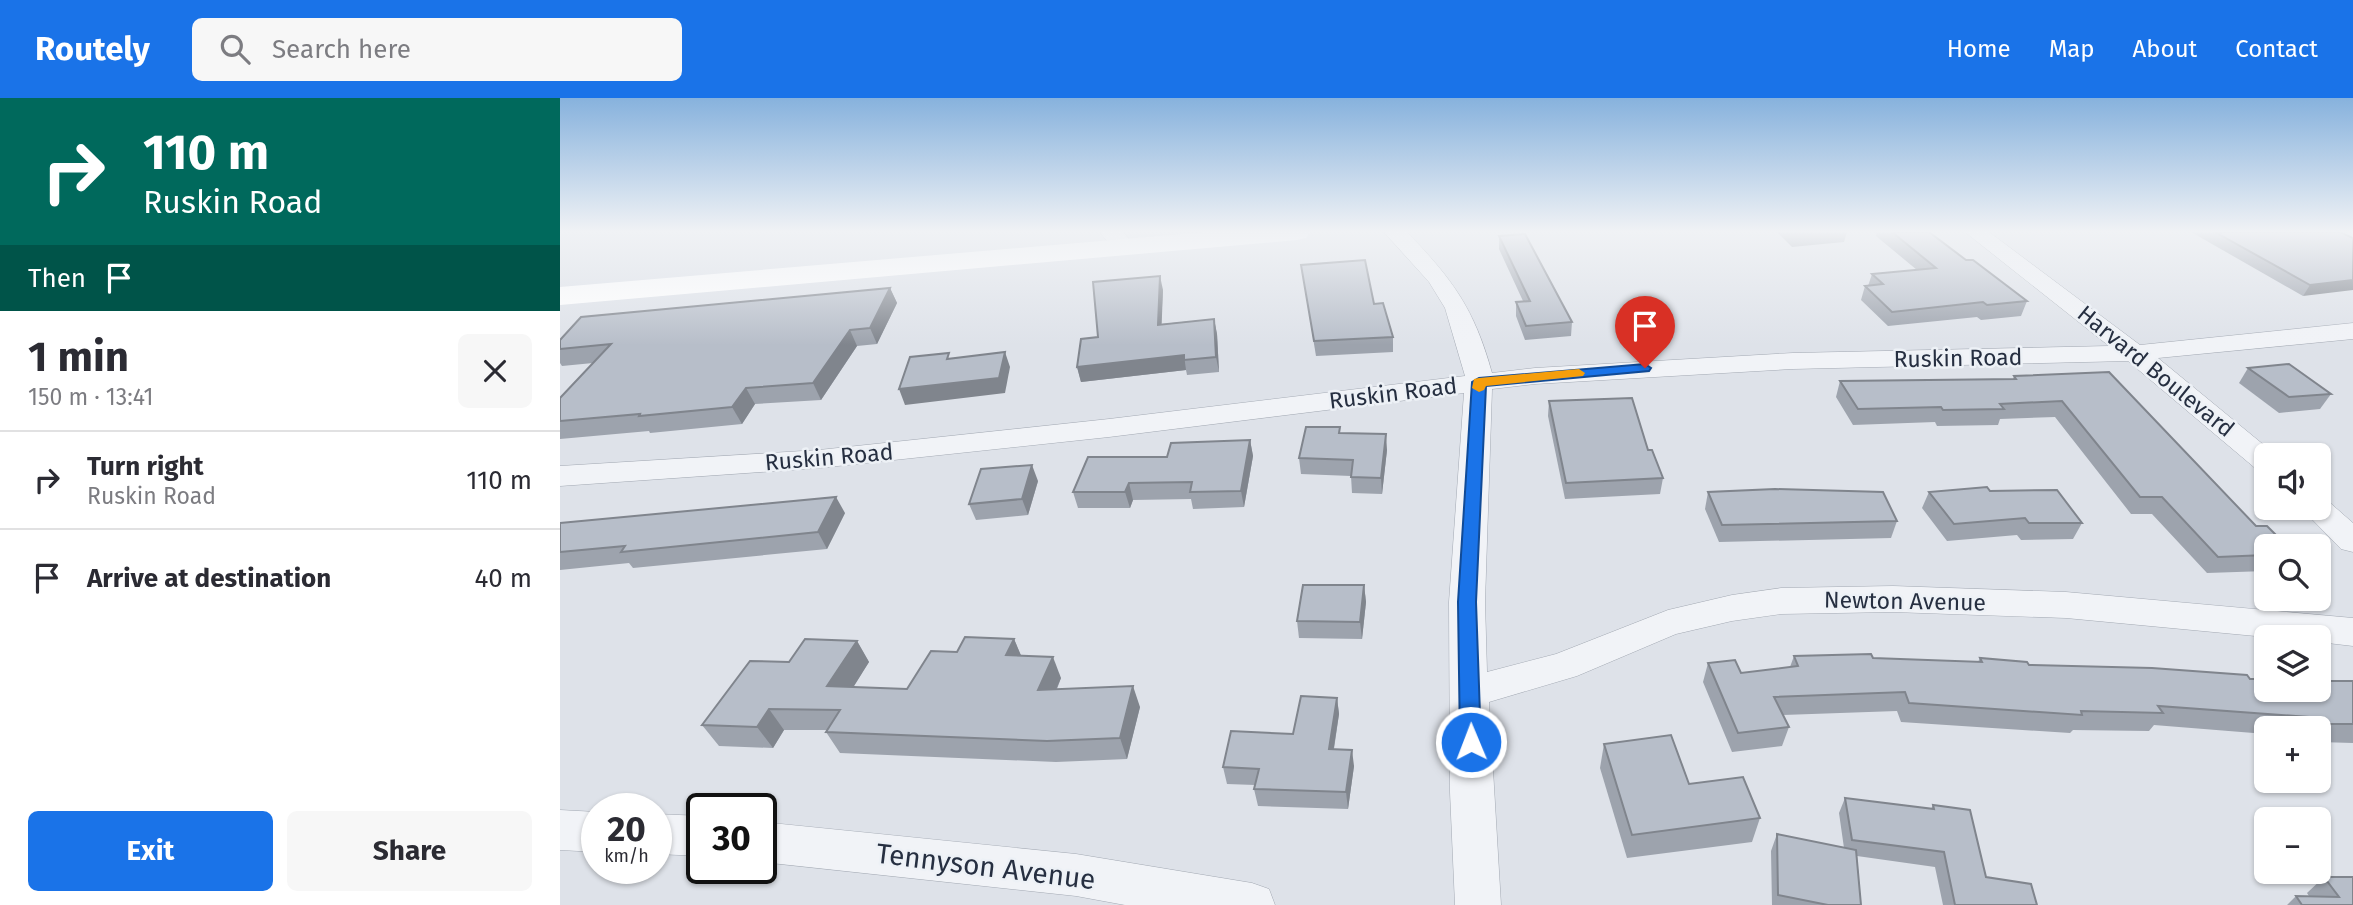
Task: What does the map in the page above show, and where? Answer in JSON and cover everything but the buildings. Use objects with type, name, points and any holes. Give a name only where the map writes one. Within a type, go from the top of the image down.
[{"type":"main road","points":[[560,296],[818,270]]},
{"type":"street","points":[[1430,270],[1457,308],[1474,353],[1479,382],[1467,602],[1471,792],[1478,905]]},
{"type":"street","name":"Harvard Boulevard","points":[[2026,270],[2136,353],[2254,452]]},
{"type":"street","name":"Ruskin Road","points":[[560,476],[833,458],[1109,428],[1479,382],[1645,368],[2136,353],[2353,331]]},
{"type":"street","points":[[2330,520],[2353,541]]},
{"type":"street","name":"Newton Avenue","points":[[1470,692],[1564,666],[1668,623],[1732,608],[1782,601],[1893,598],[2066,605],[2353,632]]},
{"type":"street","points":[[560,830],[581,831]]},
{"type":"street","name":"Tennyson Avenue","points":[[777,844],[1076,875],[1252,905]]},
{"type":"slow traffic","points":[[1479,388],[1479,382],[1579,373]]},
{"type":"route","points":[[1471,742],[1467,602],[1479,382],[1645,368]]}]
